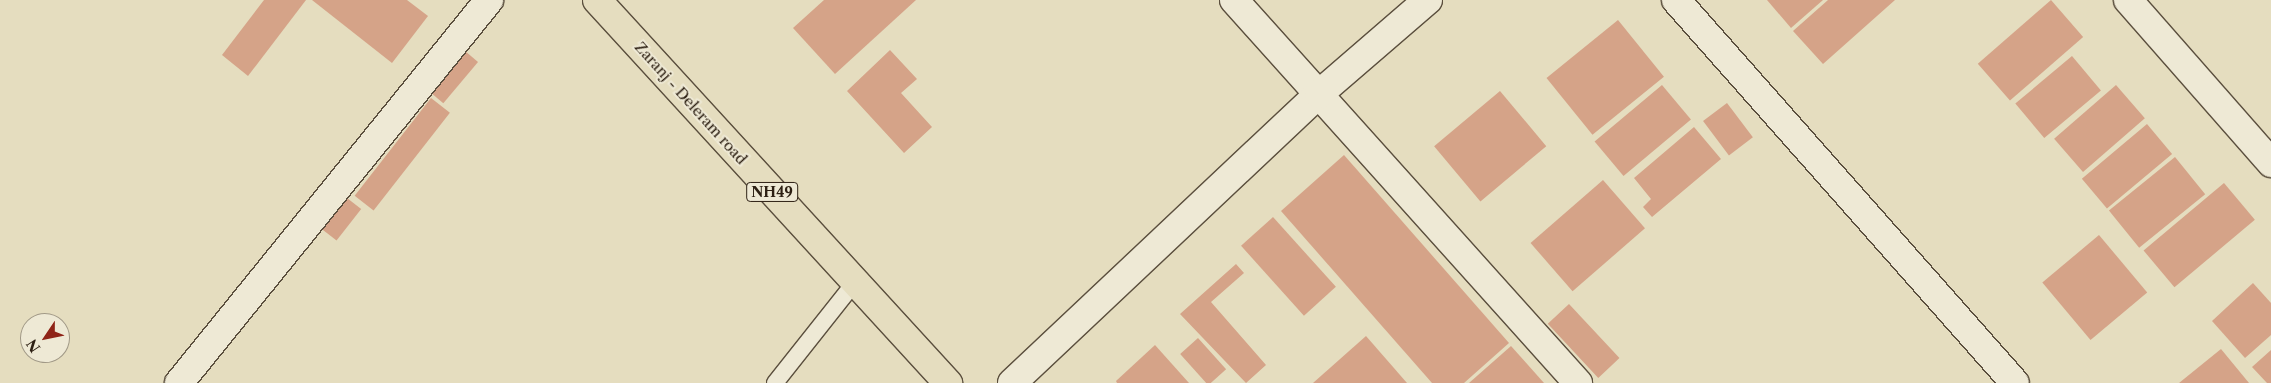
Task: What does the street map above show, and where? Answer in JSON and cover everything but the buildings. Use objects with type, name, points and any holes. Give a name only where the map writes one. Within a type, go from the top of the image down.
[{"type":"highway","name":"Zaranj - Deleram road","points":[[597,0],[948,383]]},
{"type":"street","points":[[179,383],[489,0]]},
{"type":"street","points":[[1234,0],[1578,383]]},
{"type":"street","points":[[1012,383],[1319,94],[1428,0]]},
{"type":"street","points":[[1676,0],[2016,383]]},
{"type":"street","points":[[2128,0],[2271,163]]},
{"type":"lane","points":[[775,383],[855,282]]}]
